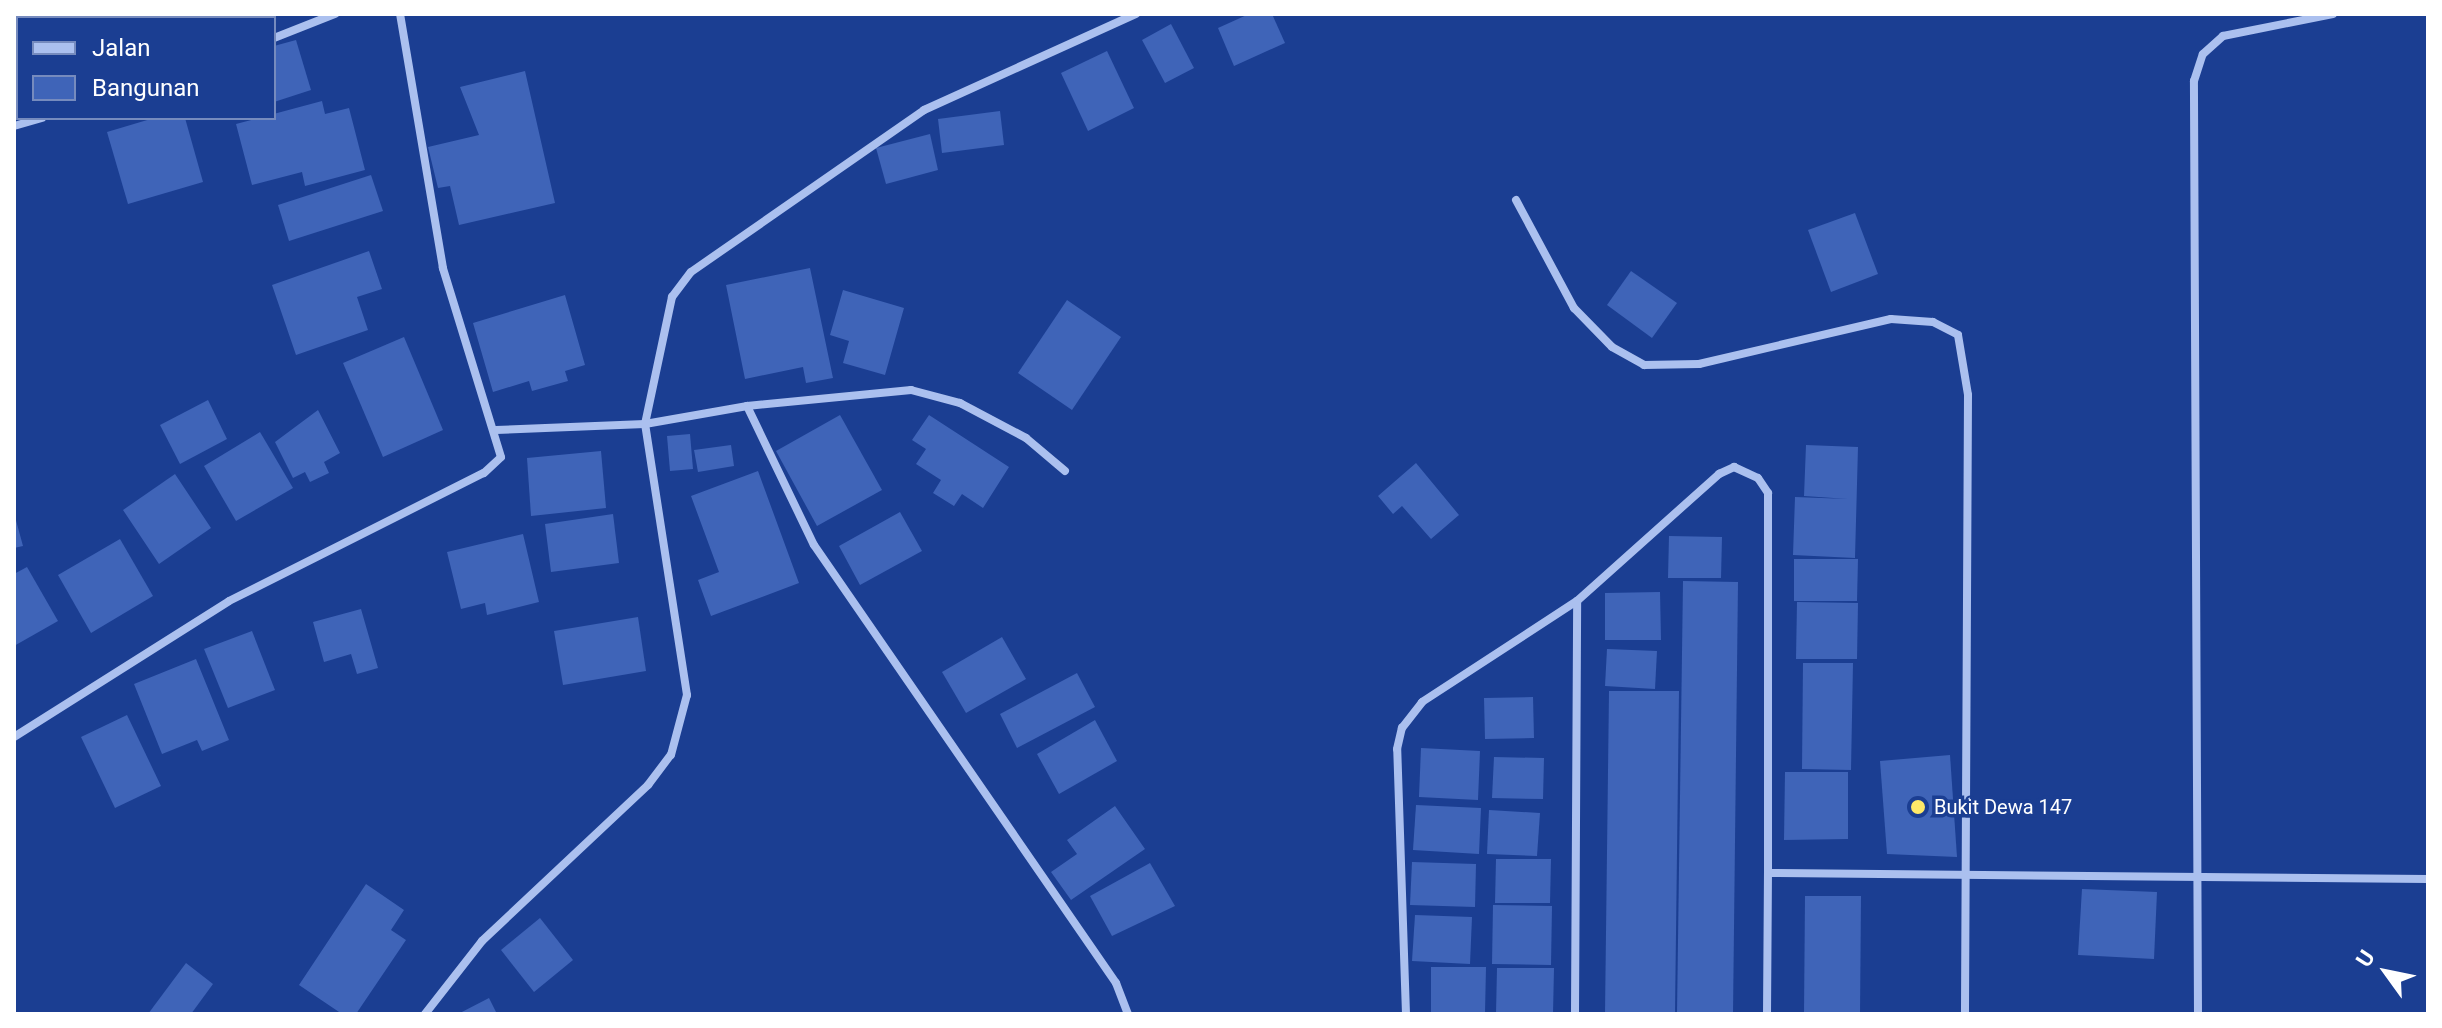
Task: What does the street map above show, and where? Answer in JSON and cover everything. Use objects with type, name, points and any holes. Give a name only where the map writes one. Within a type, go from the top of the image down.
[{"type":"street","points":[[276,37],[335,14]]},
{"type":"street","points":[[14,737],[229,601],[484,473],[501,457],[496,430],[443,268],[400,14]]},
{"type":"street","points":[[425,1014],[482,941],[648,785],[671,755],[687,695],[645,424],[672,297],[691,272],[924,110],[1136,14]]},
{"type":"street","points":[[2198,1014],[2194,81],[2203,54],[2223,36],[2333,14]]},
{"type":"street","points":[[14,126],[35,120]]},
{"type":"street","points":[[1516,200],[1574,308],[1612,347],[1644,365],[1699,364],[1891,319],[1933,322],[1958,335],[1968,395],[1965,1014]]},
{"type":"street","points":[[496,430],[645,424],[747,406],[911,390],[973,410],[1026,438],[1065,471]]},
{"type":"street","points":[[747,406],[814,545],[1116,983],[1128,1014]]},
{"type":"street","points":[[1406,1014],[1397,749],[1402,728],[1422,702],[1577,601],[1719,474],[1734,467],[1758,478],[1768,493],[1767,1014]]},
{"type":"street","points":[[1575,1014],[1577,601]]},
{"type":"street","points":[[1768,873],[2428,879]]},
{"type":"building","points":[[44,14],[16,16],[16,58],[14,15]]},
{"type":"building","points":[[99,14],[162,16],[100,16]]},
{"type":"building","points":[[1249,14],[1272,14],[1285,43],[1234,66],[1218,28]]},
{"type":"building","points":[[1171,24],[1194,68],[1165,83],[1142,40]]},
{"type":"building","points":[[296,40],[311,90],[276,101],[276,45]]},
{"type":"building","points":[[1107,51],[1134,108],[1088,131],[1061,73]]},
{"type":"building","points":[[525,71],[555,203],[459,225],[450,186],[438,188],[428,147],[479,135],[460,87]]},
{"type":"building","points":[[322,101],[325,114],[349,108],[365,170],[305,186],[302,172],[252,185],[236,124],[251,120],[276,120],[276,113]]},
{"type":"building","points":[[1000,111],[1004,145],[942,153],[938,119]]},
{"type":"building","points":[[147,120],[186,120],[203,182],[128,204],[107,132]]},
{"type":"building","points":[[930,134],[938,170],[886,184],[876,148]]},
{"type":"building","points":[[371,175],[383,211],[289,241],[278,205]]},
{"type":"building","points":[[1855,213],[1878,274],[1831,292],[1808,230]]},
{"type":"building","points":[[369,251],[382,289],[357,297],[368,330],[296,355],[272,285]]},
{"type":"building","points":[[810,268],[833,378],[806,383],[803,367],[745,379],[726,285]]},
{"type":"building","points":[[1631,271],[1677,303],[1652,338],[1607,305]]},
{"type":"building","points":[[843,290],[904,308],[885,375],[843,363],[849,341],[830,335]]},
{"type":"building","points":[[565,295],[585,365],[565,371],[568,381],[532,391],[529,381],[493,392],[473,323]]},
{"type":"building","points":[[1067,300],[1121,337],[1072,410],[1018,373]]},
{"type":"building","points":[[404,337],[443,430],[383,457],[343,363]]},
{"type":"building","points":[[208,400],[227,439],[180,464],[160,425]]},
{"type":"building","points":[[318,410],[340,453],[324,462],[329,473],[310,482],[305,472],[293,478],[275,442]]},
{"type":"building","points":[[840,415],[882,490],[817,526],[776,451]]},
{"type":"building","points":[[929,415],[1009,467],[983,508],[962,494],[954,506],[933,493],[941,480],[916,464],[926,449],[912,440]]},
{"type":"building","points":[[260,432],[293,488],[236,521],[204,466]]},
{"type":"building","points":[[690,434],[693,469],[670,471],[667,436]]},
{"type":"building","points":[[731,445],[734,466],[698,472],[694,450]]},
{"type":"building","points":[[1806,445],[1858,447],[1855,558],[1793,555],[1795,497],[1848,499],[1804,496]]},
{"type":"building","points":[[601,451],[606,508],[531,516],[527,458]]},
{"type":"building","points":[[1416,463],[1459,515],[1431,539],[1402,506],[1393,514],[1378,496]]},
{"type":"building","points":[[758,471],[799,583],[711,616],[698,580],[719,572],[691,496]]},
{"type":"building","points":[[175,474],[211,528],[159,564],[123,510]]},
{"type":"building","points":[[900,512],[922,551],[860,585],[839,546]]},
{"type":"building","points":[[14,513],[23,546],[14,548]]},
{"type":"building","points":[[613,514],[619,563],[551,572],[545,524]]},
{"type":"building","points":[[523,534],[539,602],[487,615],[485,603],[461,609],[447,552]]},
{"type":"building","points":[[1669,536],[1722,537],[1721,578],[1668,578]]},
{"type":"building","points":[[120,539],[153,596],[91,633],[58,575]]},
{"type":"building","points":[[1794,559],[1858,559],[1857,601],[1794,601]]},
{"type":"building","points":[[27,567],[58,621],[14,646],[14,574]]},
{"type":"building","points":[[1683,581],[1738,582],[1733,1014],[1677,1014]]},
{"type":"building","points":[[1660,592],[1661,640],[1605,640],[1605,593]]},
{"type":"building","points":[[1797,602],[1858,603],[1857,659],[1796,659]]},
{"type":"building","points":[[361,609],[378,668],[357,674],[351,654],[324,662],[313,622]]},
{"type":"building","points":[[638,617],[646,671],[563,685],[554,631]]},
{"type":"building","points":[[252,631],[275,690],[228,708],[204,649]]},
{"type":"building","points":[[1002,637],[1026,679],[966,713],[942,672]]},
{"type":"building","points":[[1607,649],[1657,651],[1655,689],[1605,686]]},
{"type":"building","points":[[196,659],[229,740],[202,751],[197,740],[162,754],[134,684]]},
{"type":"building","points":[[1803,663],[1853,663],[1851,770],[1802,769]]},
{"type":"building","points":[[1077,673],[1095,707],[1017,748],[1000,714]]},
{"type":"building","points":[[1609,691],[1679,691],[1675,1014],[1605,1014]]},
{"type":"building","points":[[1533,697],[1534,738],[1485,739],[1484,698]]},
{"type":"building","points":[[127,715],[161,786],[115,808],[81,737]]},
{"type":"building","points":[[1095,720],[1117,761],[1059,794],[1037,754]]},
{"type":"building","points":[[1421,748],[1480,751],[1478,800],[1419,797]]},
{"type":"building","name":"Bukit Dewa 147","points":[[1950,755],[1957,857],[1887,854],[1880,761]]},
{"type":"building","points":[[1494,757],[1544,758],[1543,799],[1492,798]]},
{"type":"building","points":[[1785,772],[1848,772],[1848,839],[1784,840]]},
{"type":"building","points":[[1416,805],[1481,808],[1479,854],[1413,850]]},
{"type":"building","points":[[1115,806],[1145,849],[1071,900],[1051,872],[1077,854],[1067,840]]},
{"type":"building","points":[[1489,810],[1540,813],[1537,856],[1487,854]]},
{"type":"building","points":[[1496,859],[1551,859],[1550,903],[1495,903]]},
{"type":"building","points":[[1412,862],[1476,864],[1475,907],[1410,905]]},
{"type":"building","points":[[1150,863],[1175,906],[1112,936],[1090,896]]},
{"type":"building","points":[[366,884],[404,910],[391,930],[406,940],[356,1014],[342,1014],[299,985]]},
{"type":"building","points":[[2082,889],[2157,892],[2154,959],[2078,955]]},
{"type":"building","points":[[1805,896],[1861,896],[1860,1014],[1804,1014]]},
{"type":"building","points":[[1493,905],[1552,906],[1551,965],[1492,964]]},
{"type":"building","points":[[1415,915],[1472,917],[1470,964],[1412,961]]},
{"type":"building","points":[[540,918],[573,960],[534,992],[501,950]]},
{"type":"building","points":[[186,963],[213,984],[191,1014],[148,1014]]},
{"type":"building","points":[[1431,967],[1486,967],[1485,1013],[1431,1012]]},
{"type":"building","points":[[1497,968],[1554,968],[1553,1014],[1496,1014]]},
{"type":"building","points":[[489,998],[497,1014],[458,1014]]},
{"type":"place","name":"Bukit Dewa 147","points":[[1918,807]]}]
